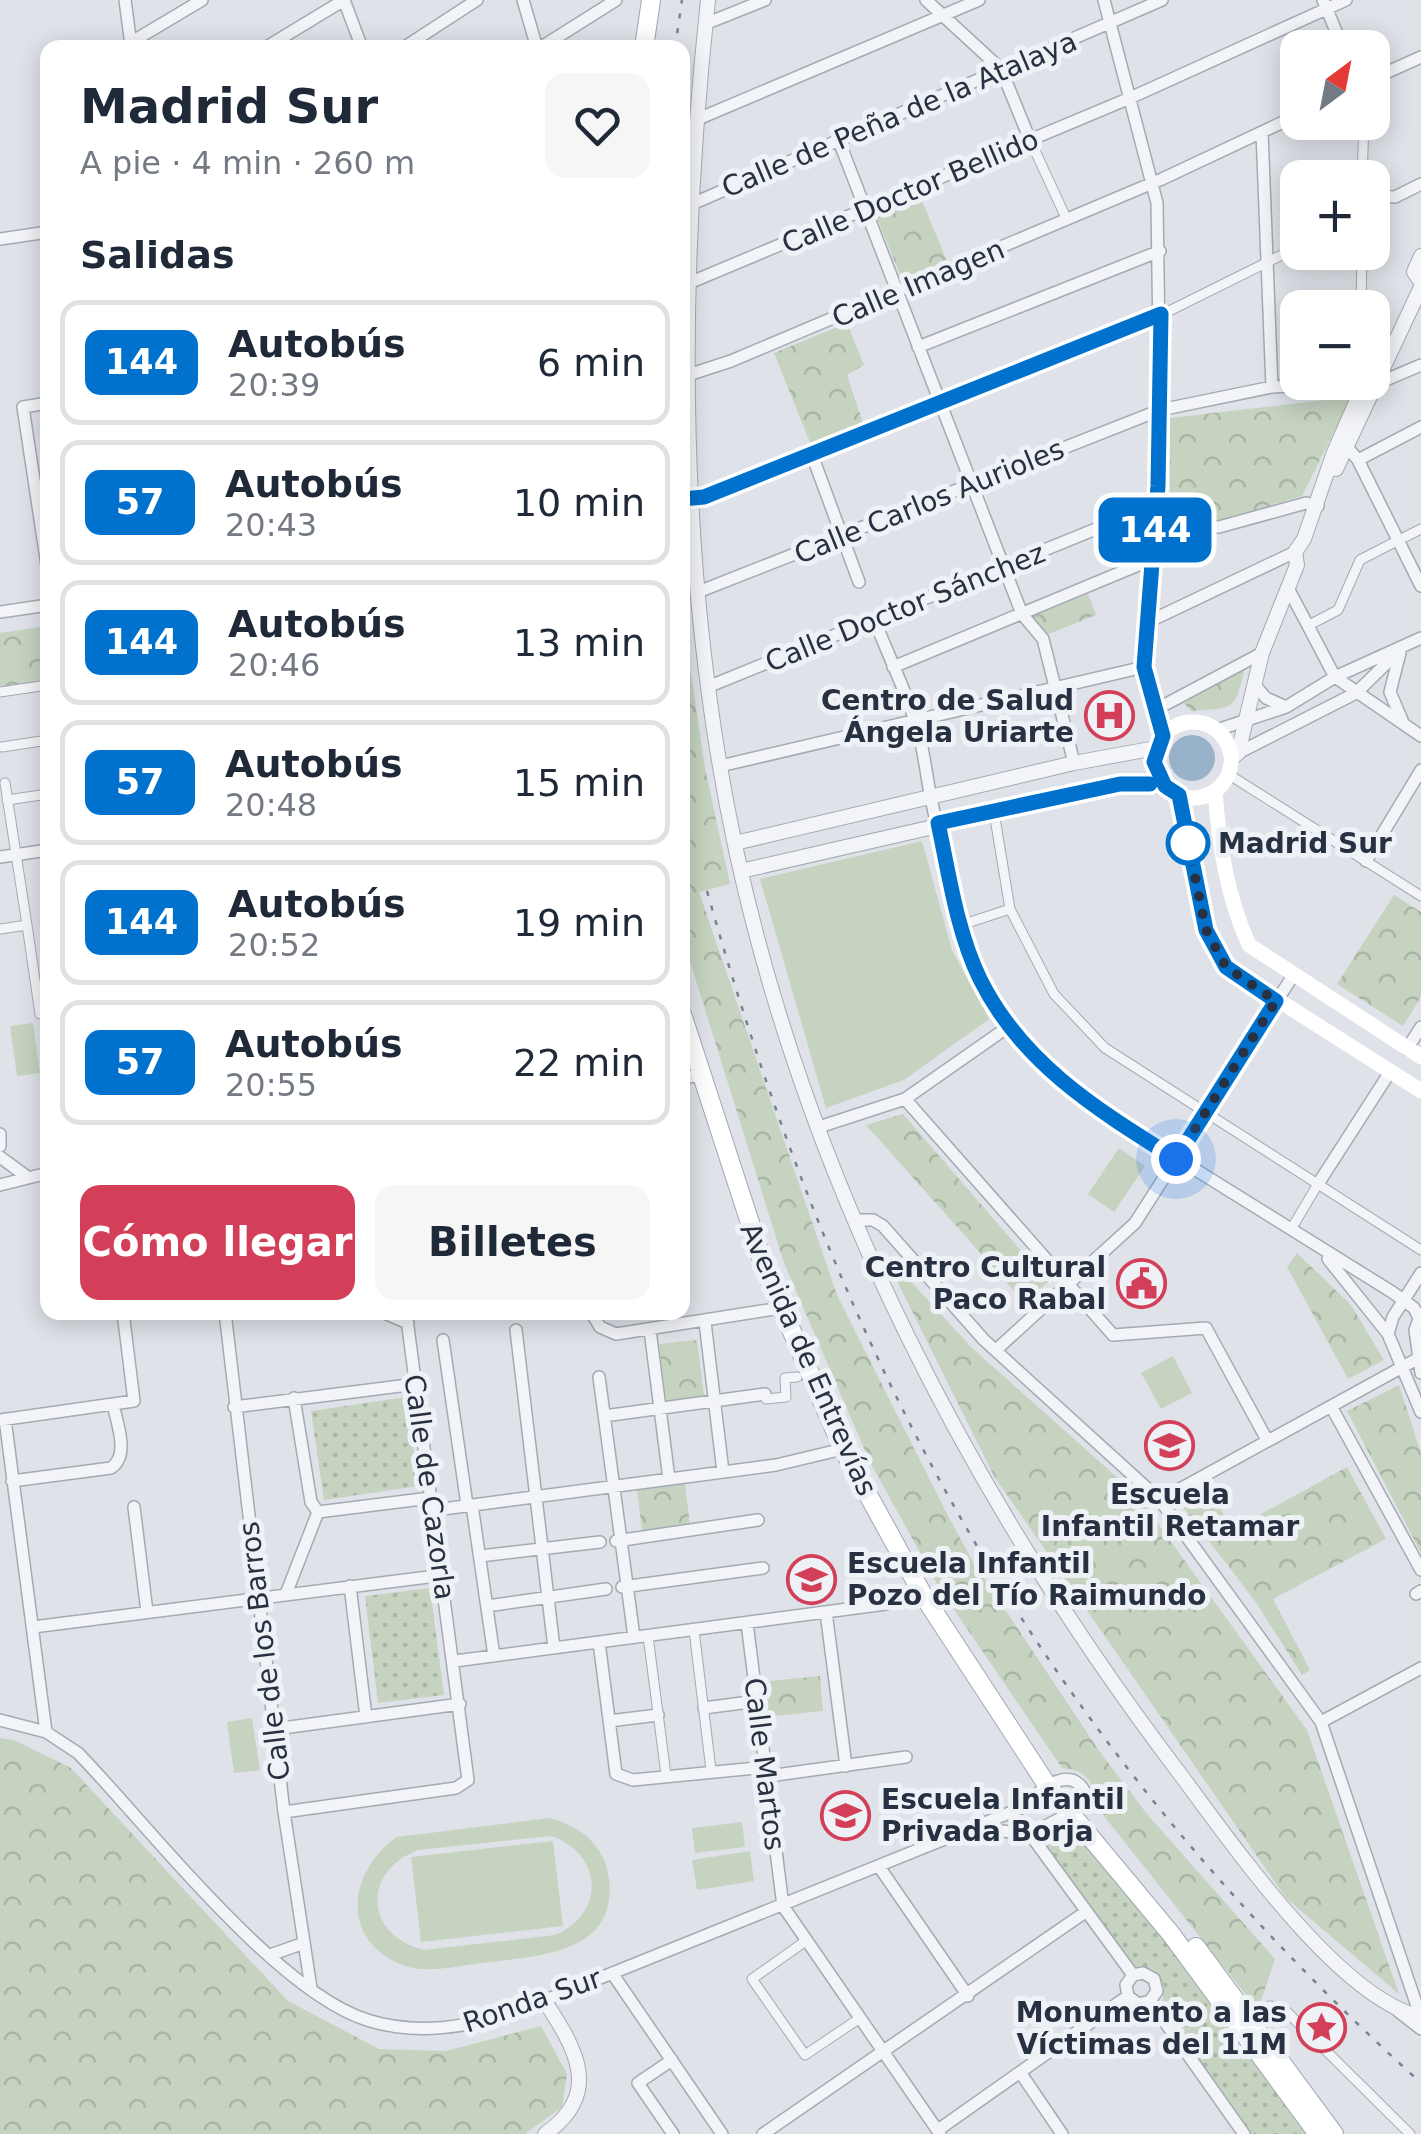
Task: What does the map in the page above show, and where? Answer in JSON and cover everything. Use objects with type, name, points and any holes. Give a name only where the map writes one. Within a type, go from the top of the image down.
[{"type":"main road","points":[[645,40],[651,0]]},
{"type":"main road","points":[[1414,1053],[1249,945],[1236,918],[1219,838],[1215,791],[1232,762],[1217,730],[1188,722],[1160,742],[1157,773],[1172,791],[1206,930],[1226,967],[1421,1091]]},
{"type":"main road","points":[[1172,791],[1197,798],[1215,791]]},
{"type":"main road","name":"Avenida de Entrevías","points":[[692,1076],[781,1308],[843,1449],[924,1595],[1014,1734],[1052,1783],[1189,1938],[1334,2134]]},
{"type":"main road","name":"Avenida de Entrevías","points":[[1076,1810],[1318,2134]]},
{"type":"street","points":[[126,0],[130,40]]},
{"type":"street","points":[[138,40],[202,0]]},
{"type":"street","points":[[278,40],[344,0],[359,40]]},
{"type":"street","points":[[415,40],[477,0]]},
{"type":"street","points":[[523,0],[536,40]]},
{"type":"street","points":[[551,40],[616,0]]},
{"type":"street","points":[[690,257],[708,0]]},
{"type":"street","points":[[705,24],[765,0]]},
{"type":"street","points":[[926,0],[1001,69],[1067,220]]},
{"type":"street","points":[[698,119],[978,0]]},
{"type":"street","points":[[735,842],[1160,742],[1144,667],[1160,410],[1160,251],[1152,183],[1104,0]]},
{"type":"street","name":"Calle de Peña de la Atalaya","points":[[692,204],[1162,0]]},
{"type":"street","name":"Calle Doctor Bellido","points":[[690,283],[1130,98],[1325,5],[1346,0]]},
{"type":"street","points":[[1325,5],[1335,30]]},
{"type":"street","points":[[1390,71],[1421,57]]},
{"type":"street","name":"Calle Imagen","points":[[690,375],[1067,220],[1280,124]]},
{"type":"street","points":[[1262,132],[1272,387]]},
{"type":"street","points":[[839,141],[1022,614],[1042,639],[1074,763]]},
{"type":"street","points":[[1390,198],[1421,184]]},
{"type":"street","points":[[0,239],[40,233]]},
{"type":"street","points":[[918,347],[1160,251]]},
{"type":"street","points":[[1390,350],[1419,283],[1414,268],[1421,256]]},
{"type":"street","points":[[690,499],[812,455],[1161,314],[1280,257]]},
{"type":"street","points":[[1390,334],[1419,283]]},
{"type":"street","points":[[1390,375],[1421,365]]},
{"type":"street","name":"Calle Carlos Aurioles","points":[[698,592],[1160,410],[1280,387]]},
{"type":"street","points":[[1343,443],[1357,400]]},
{"type":"street","points":[[1232,762],[1262,653],[1297,565],[1295,552],[1318,506],[1360,400]]},
{"type":"street","points":[[40,404],[23,407],[40,518]]},
{"type":"street","points":[[1358,460],[1421,427]]},
{"type":"street","points":[[1343,443],[1358,460],[1421,586]]},
{"type":"street","points":[[812,455],[859,582]]},
{"type":"street","points":[[1155,522],[1218,526],[1306,503],[1318,506]]},
{"type":"street","name":"Calle Doctor Sánchez","points":[[710,686],[1155,505]]},
{"type":"street","points":[[690,518],[720,766],[741,871],[786,1035],[855,1220],[939,1400],[1025,1554],[1082,1639],[1264,1885],[1320,1945],[1421,2029]]},
{"type":"street","points":[[1405,537],[1421,529]]},
{"type":"street","points":[[1313,623],[1338,610],[1360,560],[1393,544]]},
{"type":"street","points":[[1148,622],[1295,552]]},
{"type":"street","points":[[892,667],[1153,560]]},
{"type":"street","points":[[1288,588],[1335,677],[1421,736]]},
{"type":"street","points":[[0,612],[40,607]]},
{"type":"street","points":[[874,619],[915,719],[961,924],[979,978],[1008,1027],[1042,1065],[1082,1099],[1404,1300],[1420,1316],[1414,1330],[1421,1373]]},
{"type":"street","points":[[1217,730],[1286,706],[1335,677],[1421,638]]},
{"type":"street","points":[[1232,762],[1356,693],[1401,649]]},
{"type":"street","points":[[1401,649],[1390,702],[1405,726]]},
{"type":"street","points":[[1155,710],[1262,653]]},
{"type":"street","points":[[720,766],[1144,667]]},
{"type":"street","points":[[1254,684],[1266,698],[1286,706]]},
{"type":"street","points":[[0,692],[40,686]]},
{"type":"street","points":[[2,746],[40,741]]},
{"type":"street","points":[[1232,762],[1421,896]]},
{"type":"street","points":[[1366,860],[1421,770]]},
{"type":"street","points":[[4,783],[40,994]]},
{"type":"street","points":[[741,871],[1120,784],[1172,791]]},
{"type":"street","points":[[8,800],[40,795]]},
{"type":"street","points":[[994,812],[1010,909],[1054,994],[1106,1048],[1421,1250]]},
{"type":"street","points":[[754,839],[747,856],[763,866]]},
{"type":"street","points":[[0,857],[40,851]]},
{"type":"street","points":[[961,924],[1010,909]]},
{"type":"street","points":[[0,929],[27,925]]},
{"type":"street","points":[[33,960],[40,959]]},
{"type":"street","points":[[996,1350],[1135,1223],[1294,974]]},
{"type":"street","points":[[819,1127],[905,1100],[1008,1027]]},
{"type":"street","points":[[1414,1053],[1421,1027]]},
{"type":"street","points":[[1293,1226],[1390,1072]]},
{"type":"street","points":[[905,1100],[1113,1335],[1206,1328],[1267,1440]]},
{"type":"street","points":[[0,1134],[0,1146]]},
{"type":"street","points":[[0,1158],[26,1176]]},
{"type":"street","points":[[0,1185],[40,1174]]},
{"type":"street","points":[[855,1220],[873,1220],[883,1226],[996,1350],[1160,1500],[1321,1722],[1421,2018]]},
{"type":"street","points":[[1313,1245],[1344,1274],[1388,1334],[1421,1412]]},
{"type":"street","points":[[1388,1334],[1421,1273]]},
{"type":"street","points":[[598,1320],[609,1332],[650,1330],[781,1308]]},
{"type":"street","points":[[46,1732],[2,1419],[134,1402],[124,1320]]},
{"type":"street","name":"Calle de los Barros","points":[[225,1320],[284,1812],[311,1988]]},
{"type":"street","name":"Calle de Cazorla","points":[[284,1812],[466,1784],[444,1574],[407,1320]]},
{"type":"street","points":[[705,1322],[723,1472]]},
{"type":"street","points":[[516,1330],[554,1648]]},
{"type":"street","points":[[650,1330],[668,1479]]},
{"type":"street","points":[[443,1340],[494,1656]]},
{"type":"street","points":[[1160,1500],[1417,1359]]},
{"type":"street","points":[[598,1377],[625,1586],[658,1715],[666,1775]]},
{"type":"street","points":[[604,1416],[714,1401],[786,1397],[784,1378],[797,1377]]},
{"type":"street","points":[[234,1407],[416,1384]]},
{"type":"street","points":[[294,1398],[311,1502],[318,1512]]},
{"type":"street","points":[[12,1481],[111,1468],[118,1463],[122,1455],[114,1404]]},
{"type":"street","points":[[1332,1408],[1421,1570]]},
{"type":"street","points":[[318,1512],[470,1505],[830,1456],[843,1449]]},
{"type":"street","points":[[134,1507],[147,1612]]},
{"type":"street","points":[[286,1594],[318,1512]]},
{"type":"street","points":[[619,1540],[758,1520]]},
{"type":"street","points":[[480,1556],[600,1542]]},
{"type":"street","points":[[625,1586],[764,1568]]},
{"type":"street","points":[[33,1627],[260,1601],[286,1594],[444,1574]]},
{"type":"street","points":[[350,1586],[366,1717]]},
{"type":"street","points":[[486,1606],[606,1589]]},
{"type":"street","points":[[455,1661],[748,1622],[770,1614],[826,1612],[924,1595]]},
{"type":"street","points":[[826,1612],[846,1766]]},
{"type":"street","name":"Calle Martos","points":[[748,1622],[771,1771],[783,1906]]},
{"type":"street","points":[[694,1630],[712,1770]]},
{"type":"street","points":[[599,1642],[616,1774],[634,1780],[712,1770],[771,1771]]},
{"type":"street","points":[[1321,1722],[1421,1668]]},
{"type":"street","points":[[704,1708],[758,1702]]},
{"type":"street","points":[[275,1729],[460,1704]]},
{"type":"street","points":[[609,1721],[658,1715]]},
{"type":"street","name":"Ronda Sur","points":[[0,1720],[46,1732],[78,1753],[270,1955],[311,1988],[366,2020],[431,2029],[473,2026],[880,1868],[1019,1809],[1052,1783]]},
{"type":"street","name":"Calle Martos","points":[[771,1771],[906,1757]]},
{"type":"street","points":[[1019,1809],[1018,1824],[1133,1975]]},
{"type":"street","name":"Ronda Sur","points":[[970,1828],[1026,1832],[1076,1810]]},
{"type":"street","points":[[880,1868],[968,1996]]},
{"type":"street","points":[[783,1906],[939,2132],[1128,1996]]},
{"type":"street","points":[[763,2134],[1084,1913]]},
{"type":"street","points":[[807,1940],[752,1978],[805,2054],[860,2018]]},
{"type":"street","points":[[270,1955],[304,1942]]},
{"type":"street","points":[[612,1973],[722,2134]]},
{"type":"street","points":[[1144,1973],[1154,1979],[1156,1991],[1150,2001],[1138,2004],[1128,1996],[1126,1985],[1133,1975],[1144,1973]]},
{"type":"street","points":[[544,2000],[577,2056],[580,2082],[576,2100],[562,2121],[545,2134]]},
{"type":"street","points":[[1150,2001],[1244,2134]]},
{"type":"street","points":[[1270,2006],[1283,2008],[1410,2134]]},
{"type":"street","points":[[1399,2012],[1421,2018]]},
{"type":"street","points":[[672,2060],[638,2083],[673,2134]]},
{"type":"street","points":[[1020,2072],[1062,2134]]},
{"type":"green space","points":[[920,196],[947,261],[902,279],[875,214]]},
{"type":"green space","points":[[847,323],[864,365],[847,375],[864,426],[812,447],[774,353]]},
{"type":"green space","points":[[1350,400],[1302,496],[1221,520],[1170,516],[1170,418]]},
{"type":"green space","points":[[1088,594],[1096,615],[1046,635],[1031,617]]},
{"type":"green space","points":[[40,627],[40,681],[0,687],[0,633]]},
{"type":"green space","points":[[1246,664],[1232,704],[1191,711],[1184,703]]},
{"type":"green space","points":[[690,667],[705,768],[730,884],[699,892],[837,1295],[972,1560],[1100,1752],[1147,1814],[1275,1959],[1258,2010],[1096,1806],[1088,1779],[1062,1768],[940,1589],[870,1462],[784,1263],[690,961]]},
{"type":"green space","points":[[922,841],[952,950],[989,1019],[904,1080],[826,1108],[760,879]]},
{"type":"green space","points":[[1394,895],[1421,912],[1421,997],[1403,1026],[1337,984]]},
{"type":"green space","points":[[33,1023],[40,1073],[17,1076],[10,1026]]},
{"type":"green space","points":[[903,1114],[1048,1282],[1025,1303],[866,1125]]},
{"type":"green space","points":[[1119,1148],[1145,1166],[1114,1212],[1088,1194]]},
{"type":"green space","points":[[1297,1253],[1351,1305],[1384,1360],[1348,1379],[1287,1267]]},
{"type":"green space","points":[[892,1261],[972,1348],[1138,1496],[1307,1730],[1399,1994],[1286,1898],[994,1476],[889,1265]]},
{"type":"green space","points":[[697,1340],[704,1396],[666,1401],[659,1344]]},
{"type":"green space","points":[[1173,1356],[1192,1393],[1161,1409],[1151,1391],[1155,1389],[1151,1390],[1141,1373]]},
{"type":"green space","points":[[1399,1385],[1421,1453],[1421,1553],[1347,1411]]},
{"type":"green space","points":[[406,1397],[419,1486],[324,1500],[311,1411]]},
{"type":"green space","points":[[1347,1467],[1386,1539],[1273,1599],[1310,1670],[1302,1675],[1255,1601],[1183,1507],[1211,1491],[1232,1530]]},
{"type":"green space","points":[[685,1484],[690,1525],[642,1531],[637,1489]]},
{"type":"green space","points":[[430,1588],[444,1695],[378,1703],[365,1596]]},
{"type":"green space","points":[[820,1676],[823,1711],[764,1717],[760,1682]]},
{"type":"green space","points":[[252,1718],[260,1770],[234,1773],[227,1722]]},
{"type":"green space","points":[[0,1738],[14,1740],[71,1768],[288,2001],[379,2049],[446,2051],[541,2026],[567,2074],[562,2107],[525,2134],[0,2134]]},
{"type":"green space","points":[[550,1818],[572,1827],[597,1847],[607,1867],[608,1904],[601,1923],[569,1947],[526,1958],[430,1969],[400,1964],[367,1938],[358,1903],[369,1867],[397,1837]],"holes":[[[551,1836],[568,1844],[588,1869],[592,1884],[583,1913],[555,1935],[424,1950],[404,1943],[381,1918],[379,1888],[387,1873],[399,1860],[418,1850]]]},
{"type":"green space","points":[[1071,1821],[1225,2012],[1311,2134],[1250,2134],[1162,2006],[1164,1986],[1152,1969],[1135,1967],[1042,1842]]},
{"type":"green space","points":[[742,1822],[745,1847],[695,1853],[692,1828]]},
{"type":"green space","points":[[553,1841],[563,1926],[421,1942],[411,1857]]},
{"type":"green space","points":[[750,1851],[754,1881],[697,1890],[692,1860]]},
{"type":"water","points":[[1192,735],[1208,742],[1215,758],[1208,774],[1192,781],[1176,774],[1169,758],[1176,742]]},
{"type":"railway","points":[[676,40],[682,0]]},
{"type":"railway","points":[[707,891],[762,1067],[823,1234],[894,1391],[974,1541],[1066,1684],[1170,1821],[1288,1954],[1421,2083]]},
{"type":"bus line","name":"144","points":[[690,500],[1161,314],[1158,486],[1144,667],[1163,736],[1154,762],[1165,786],[1179,795],[1206,930],[1226,967],[1276,1001],[1176,1159],[1082,1099],[1042,1065],[1008,1027],[979,978],[961,924],[938,823],[1120,784],[1150,784]]},
{"type":"place","name":"Centro de Salud Ángela Uriarte","points":[[1109,716]]},
{"type":"place","name":"Madrid Sur","points":[[1188,843]]},
{"type":"place","name":"Centro Cultural Paco Rabal","points":[[1141,1283]]},
{"type":"place","name":"Escuela Infantil Retamar","points":[[1170,1446]]},
{"type":"place","name":"Escuela Infantil Pozo del Tío Raimundo","points":[[812,1579]]},
{"type":"place","name":"Escuela Infantil Privada Borja","points":[[846,1815]]},
{"type":"place","name":"Monumento a las Víctimas del 11M","points":[[1322,2028]]},
{"type":"route","points":[[1176,1159],[1276,1001],[1226,967],[1206,930],[1188,843]]}]
